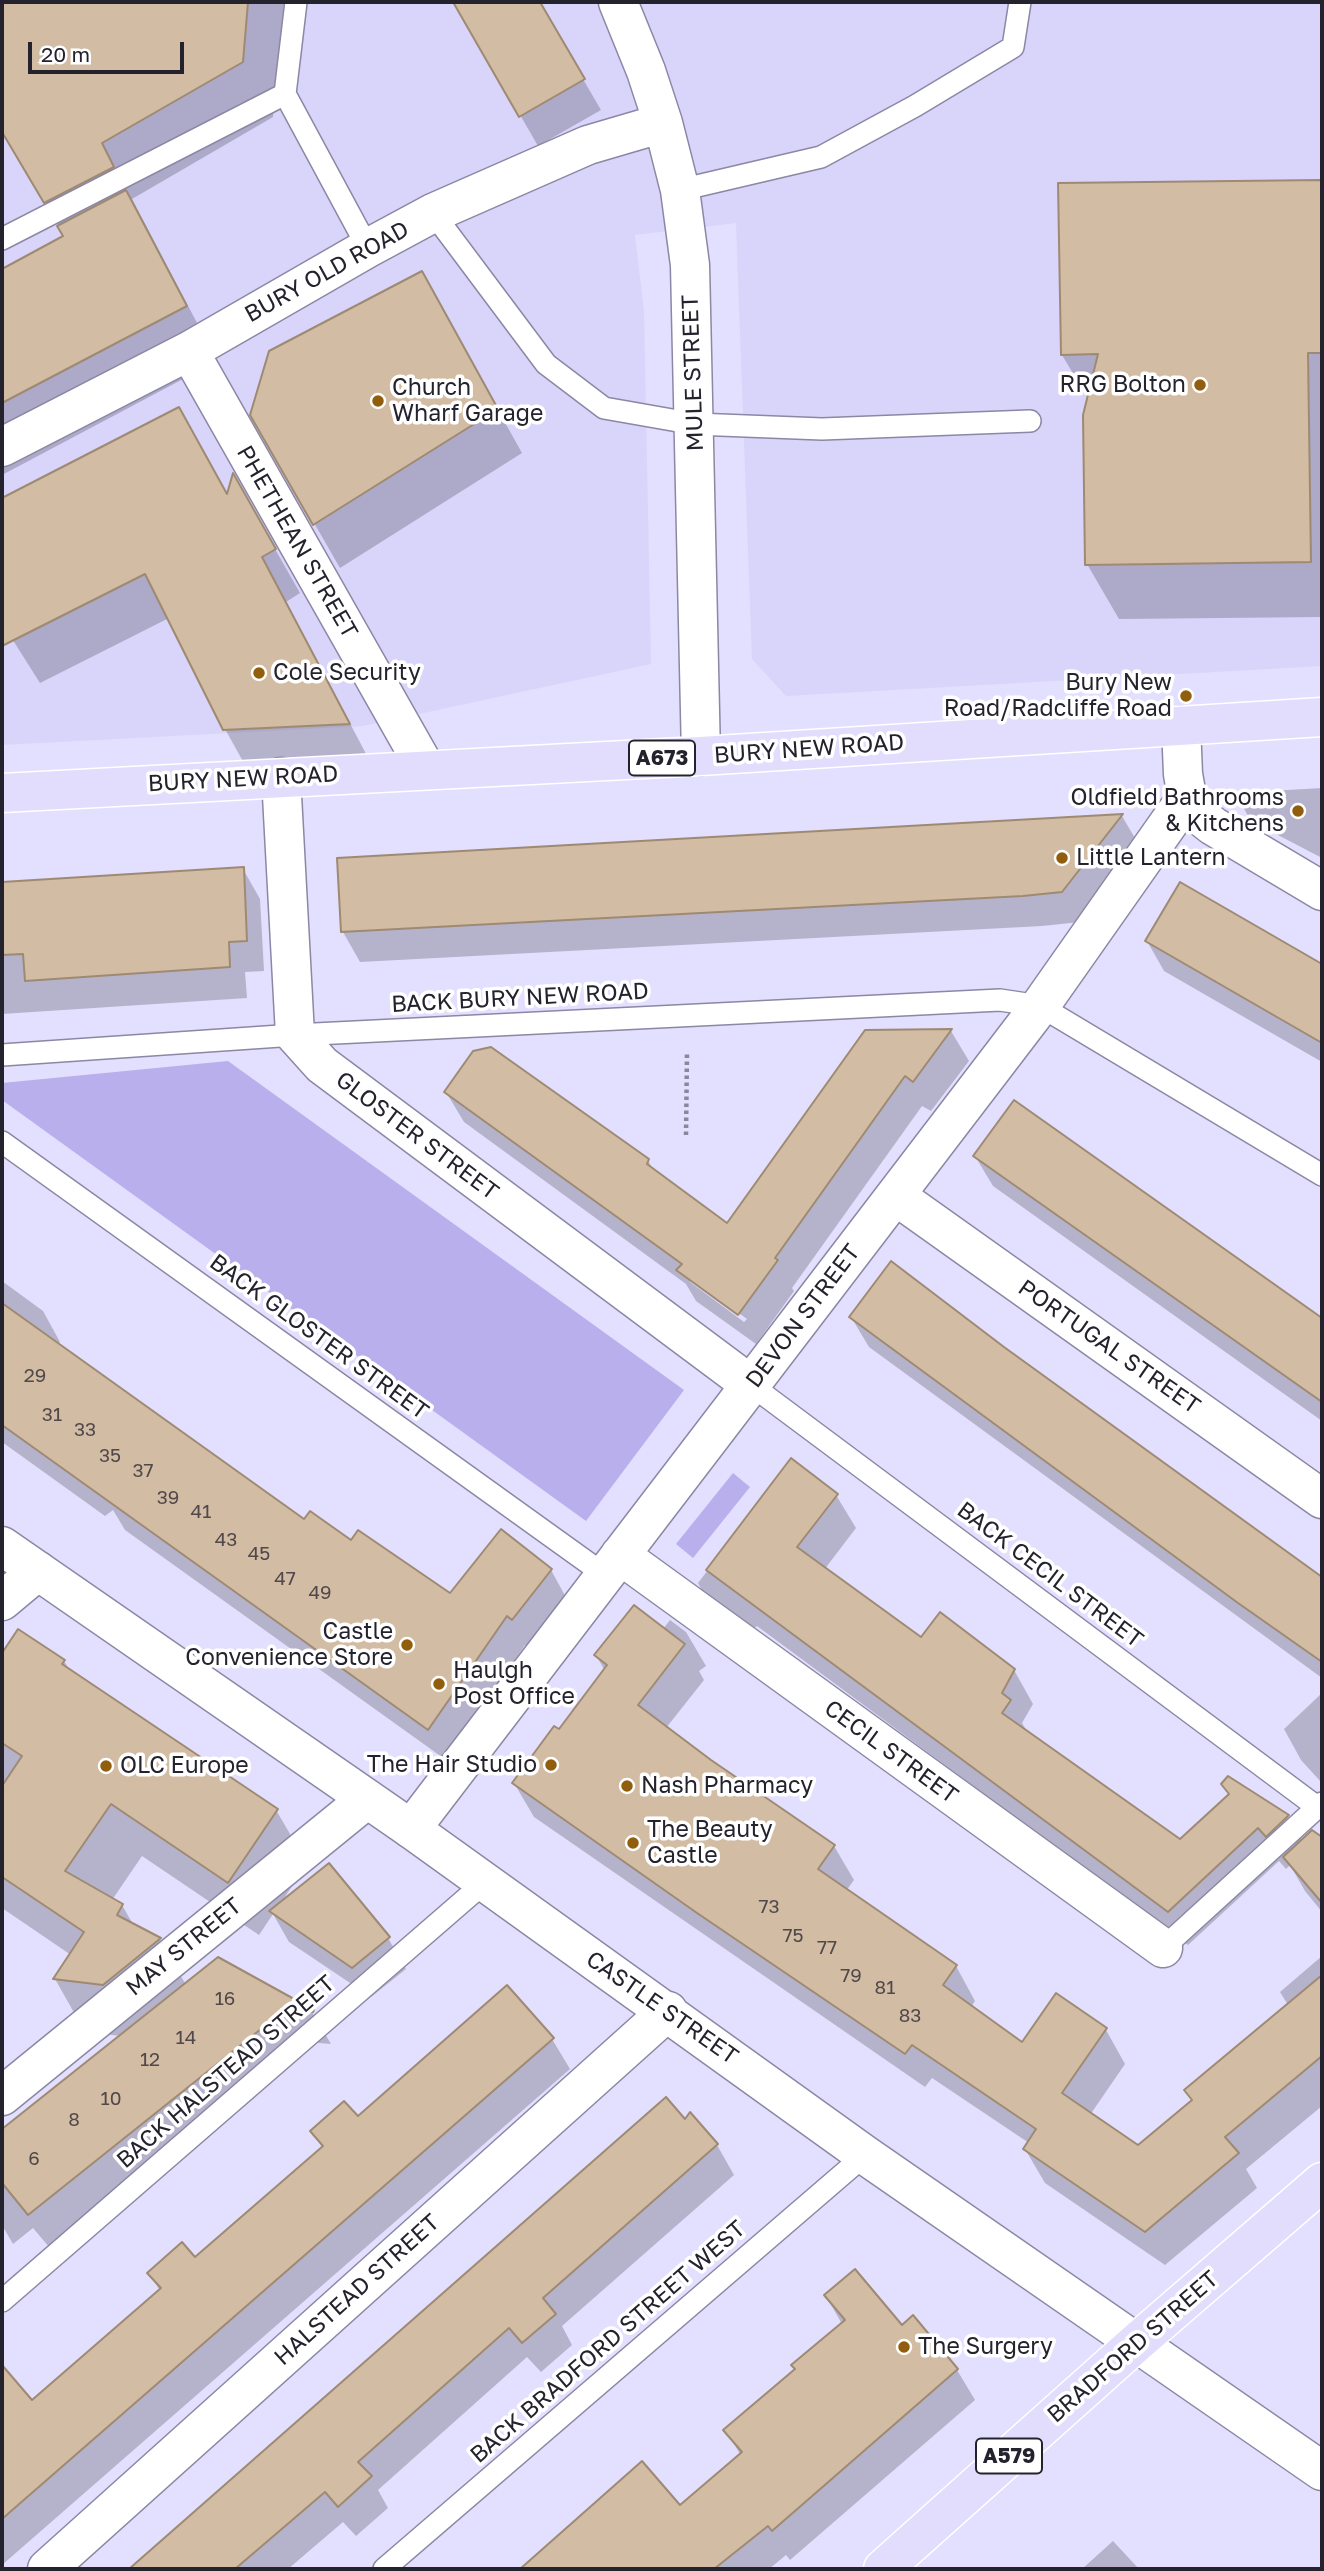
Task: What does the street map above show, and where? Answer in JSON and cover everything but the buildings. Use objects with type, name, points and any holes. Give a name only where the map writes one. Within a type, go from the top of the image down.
[{"type":"main road","name":"BURY NEW ROAD","points":[[2,793],[701,756],[1322,717]]},
{"type":"main road","name":"BRADFORD STREET","points":[[883,2569],[1136,2343],[1322,2182]]},
{"type":"street","name":"MULE STREET","points":[[618,2],[646,71],[663,123],[680,190],[690,265],[701,756]]},
{"type":"street","name":"BURY OLD ROAD","points":[[2,447],[189,351],[433,213],[588,145],[663,123]]},
{"type":"street","name":"PHETHEAN STREET","points":[[189,351],[426,769]]},
{"type":"street","points":[[1181,726],[1183,774],[1188,797],[1199,815],[1322,891]]},
{"type":"street","points":[[281,777],[295,1035]]},
{"type":"street","name":"DEVON STREET","points":[[411,1829],[1041,1006],[1188,797]]},
{"type":"street","name":"GLOSTER STREET","points":[[295,1035],[321,1065],[751,1385]]},
{"type":"street","name":"PORTUGAL STREET","points":[[896,1196],[1322,1499]]},
{"type":"street","name":"CASTLE STREET","points":[[2,1546],[411,1829],[865,2155],[1322,2471]]},
{"type":"street","name":"CECIL STREET","points":[[613,1565],[1163,1948]]},
{"type":"street","points":[[2,1601],[38,1571]]},
{"type":"street","name":"MAY STREET","points":[[2,2096],[367,1799]]},
{"type":"street","name":"HALSTEAD STREET","points":[[47,2569],[668,2011]]},
{"type":"lane","points":[[296,2],[285,94],[368,248]]},
{"type":"lane","points":[[680,190],[821,158],[1013,47],[1020,2]]},
{"type":"lane","points":[[2,239],[285,94]]},
{"type":"lane","points":[[433,213],[546,364],[604,408],[695,424],[822,429],[1030,421]]},
{"type":"lane","name":"BACK BURY NEW ROAD","points":[[2,1055],[295,1035],[1000,1000],[1041,1006]]},
{"type":"lane","points":[[1041,1006],[1322,1175]]},
{"type":"lane","name":"BACK GLOSTER STREET","points":[[2,1142],[613,1565]]},
{"type":"lane","name":"BACK CECIL STREET","points":[[751,1385],[1320,1805]]},
{"type":"lane","points":[[1163,1948],[1320,1805]]},
{"type":"lane","name":"BACK HALSTEAD STREET","points":[[2,2301],[484,1883]]},
{"type":"lane","name":"BACK BRADFORD STREET WEST","points":[[384,2569],[865,2155]]},
{"type":"path","points":[[686,1135],[687,1015]]},
{"type":"shaded area","points":[[2,2],[1322,2],[1322,666],[786,696],[752,659],[736,223],[635,235],[644,312],[651,664],[363,726],[2,745]]},
{"type":"shaded area","points":[[228,1061],[684,1390],[586,1521],[2,1100],[2,1083]]},
{"type":"shaded area","points":[[733,1473],[750,1487],[693,1558],[676,1544]]},
{"type":"place","name":"RRG Bolton","points":[[1200,385]]},
{"type":"place","name":"Church Wharf Garage","points":[[378,401]]},
{"type":"place","name":"Cole Security","points":[[259,673]]},
{"type":"place","name":"Bury New Road/Radcliffe Road","points":[[1186,696]]},
{"type":"place","name":"Oldfield Bathrooms & Kitchens","points":[[1298,811]]},
{"type":"place","name":"Little Lantern","points":[[1062,858]]},
{"type":"place","name":"Castle Convenience Store","points":[[407,1645]]},
{"type":"place","name":"Haulgh Post Office","points":[[439,1684]]},
{"type":"place","name":"The Hair Studio","points":[[551,1765]]},
{"type":"place","name":"OLC Europe","points":[[106,1766]]},
{"type":"place","name":"Nash Pharmacy","points":[[627,1786]]},
{"type":"place","name":"The Beauty Castle","points":[[633,1843]]},
{"type":"place","name":"The Surgery","points":[[904,2347]]}]
